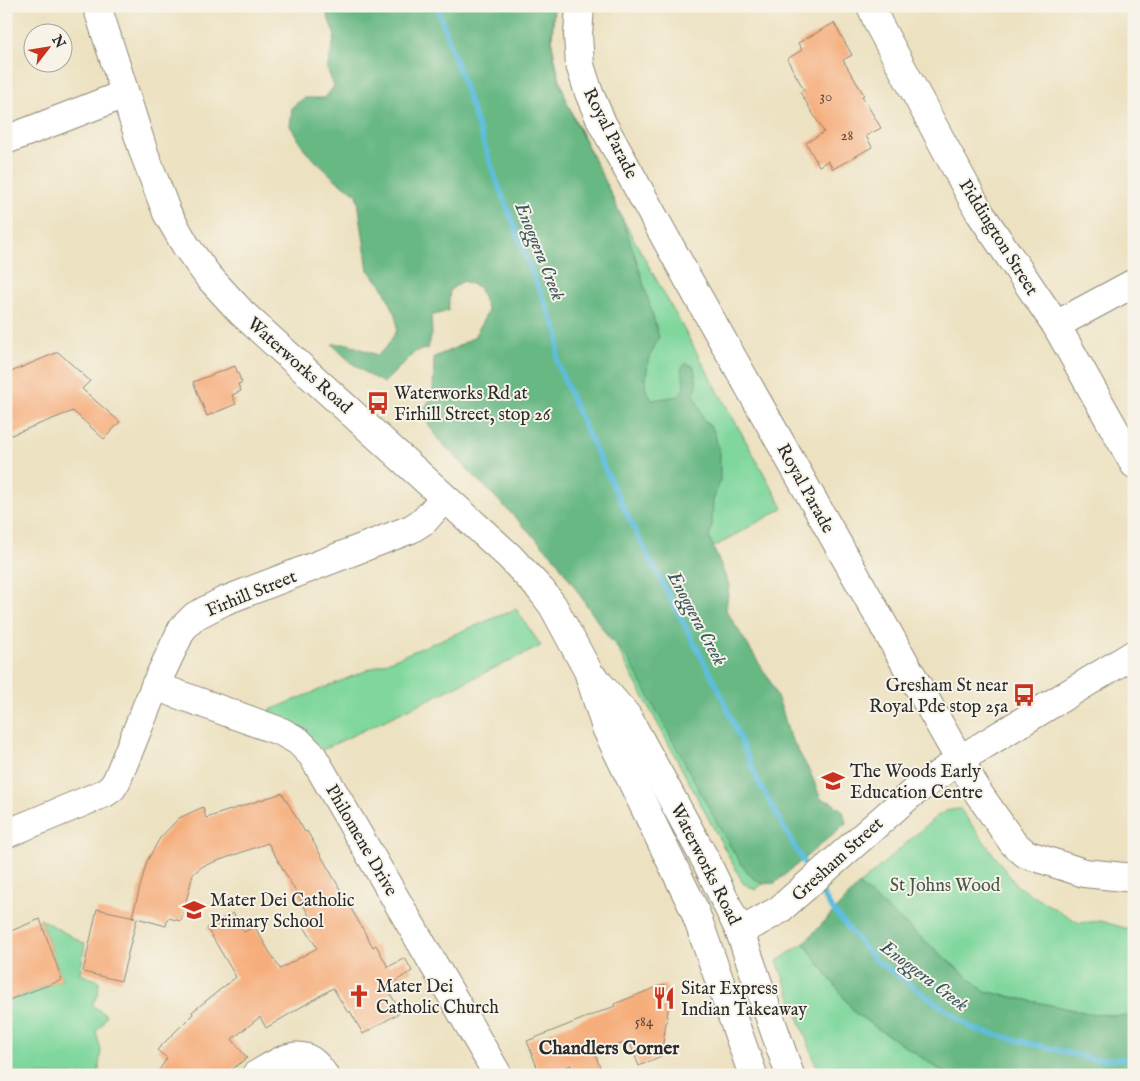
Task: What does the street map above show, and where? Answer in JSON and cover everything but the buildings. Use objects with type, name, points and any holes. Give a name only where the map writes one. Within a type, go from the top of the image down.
[{"type":"street","name":"Waterworks Road","points":[[97,6],[153,180],[167,213],[186,246],[208,276],[242,313],[509,556],[541,590],[560,618],[588,670],[606,728],[694,909],[710,949],[753,1075]]},
{"type":"street","name":"Royal Parade","points":[[580,6],[578,36],[580,65],[594,106],[688,278],[979,794],[1013,843],[1026,854],[1084,873],[1134,878]]},
{"type":"street","name":"Piddington Street","points":[[871,6],[879,25],[980,213],[1056,325],[1134,464]]},
{"type":"street","points":[[6,140],[125,94]]},
{"type":"street","points":[[1056,325],[1134,283]]},
{"type":"street","name":"Firhill Street","points":[[6,834],[105,793],[116,783],[155,686],[182,629],[195,616],[219,604],[411,529],[425,520],[444,498]]},
{"type":"street","name":"Gresham Street","points":[[710,949],[773,914],[910,795],[959,760],[1134,654]]},
{"type":"street","name":"Waterworks Road","points":[[588,670],[627,716],[706,861],[740,932],[790,1075]]},
{"type":"street","name":"Philomene Drive","points":[[155,686],[282,732],[298,741],[307,750],[337,798],[498,1075]]},
{"type":"street","points":[[256,1075],[284,1060],[300,1056],[312,1060],[324,1075]]},
{"type":"green space","points":[[324,6],[554,6],[552,44],[562,90],[580,133],[612,196],[627,232],[659,337],[648,360],[645,388],[652,400],[679,396],[685,386],[681,369],[686,363],[694,367],[697,385],[694,394],[704,420],[713,429],[720,452],[720,481],[713,501],[712,525],[709,537],[729,585],[726,610],[770,681],[782,709],[789,734],[810,772],[821,799],[831,802],[843,811],[846,823],[775,883],[762,884],[747,873],[725,838],[628,658],[608,637],[555,558],[437,438],[422,413],[433,394],[434,357],[474,337],[488,311],[479,287],[463,281],[450,290],[448,311],[431,316],[432,334],[428,348],[415,352],[384,383],[356,366],[332,344],[348,344],[377,355],[386,348],[397,330],[396,315],[382,286],[368,270],[357,194],[337,181],[307,153],[290,126],[292,107],[304,98],[325,98],[334,86],[327,69],[335,36]]},
{"type":"green space","points":[[554,6],[552,44],[567,103],[621,216],[783,508],[680,566],[520,158]]},
{"type":"green space","points":[[516,609],[541,646],[322,750],[287,721],[268,711]]},
{"type":"green space","points":[[673,617],[769,879],[755,890],[743,883],[613,640]]},
{"type":"green space","name":"St Johns Wood","points":[[960,809],[1017,886],[1079,923],[1101,921],[1134,931],[1134,1017],[1088,1013],[984,991],[859,885],[937,816],[948,810]]},
{"type":"green space","points":[[859,885],[984,991],[1088,1013],[1134,1017],[1134,1075],[948,1075],[856,1014],[804,943]]},
{"type":"green space","points":[[40,919],[85,944],[80,974],[99,981],[98,994],[92,1005],[106,1015],[96,1032],[101,1050],[98,1075],[6,1075],[6,1001],[62,980]]},
{"type":"green space","points":[[804,943],[856,1014],[948,1075],[820,1075],[777,961]]},
{"type":"waterway","name":"Enoggera Creek","points":[[437,6],[496,179],[559,335],[557,362],[571,397],[639,539],[719,690],[758,781],[809,872]]},
{"type":"waterway","name":"Enoggera Creek","points":[[818,887],[830,906],[874,959],[973,1029],[1093,1059],[1134,1059]]},
{"type":"place","name":"Waterworks Rd at Firhill Street, stop 26","points":[[378,403]]},
{"type":"place","name":"Gresham St near Royal Pde stop 25a","points":[[1024,695]]},
{"type":"place","name":"The Woods Early Education Centre","points":[[833,781]]},
{"type":"place","name":"Mater Dei Catholic Primary School","points":[[194,910]]},
{"type":"place","name":"Mater Dei Catholic Church","points":[[359,996]]},
{"type":"place","name":"Sitar Express Indian Takeaway","points":[[664,998]]},
{"type":"district","name":"Chandlers Corner","points":[[609,1047]]}]
